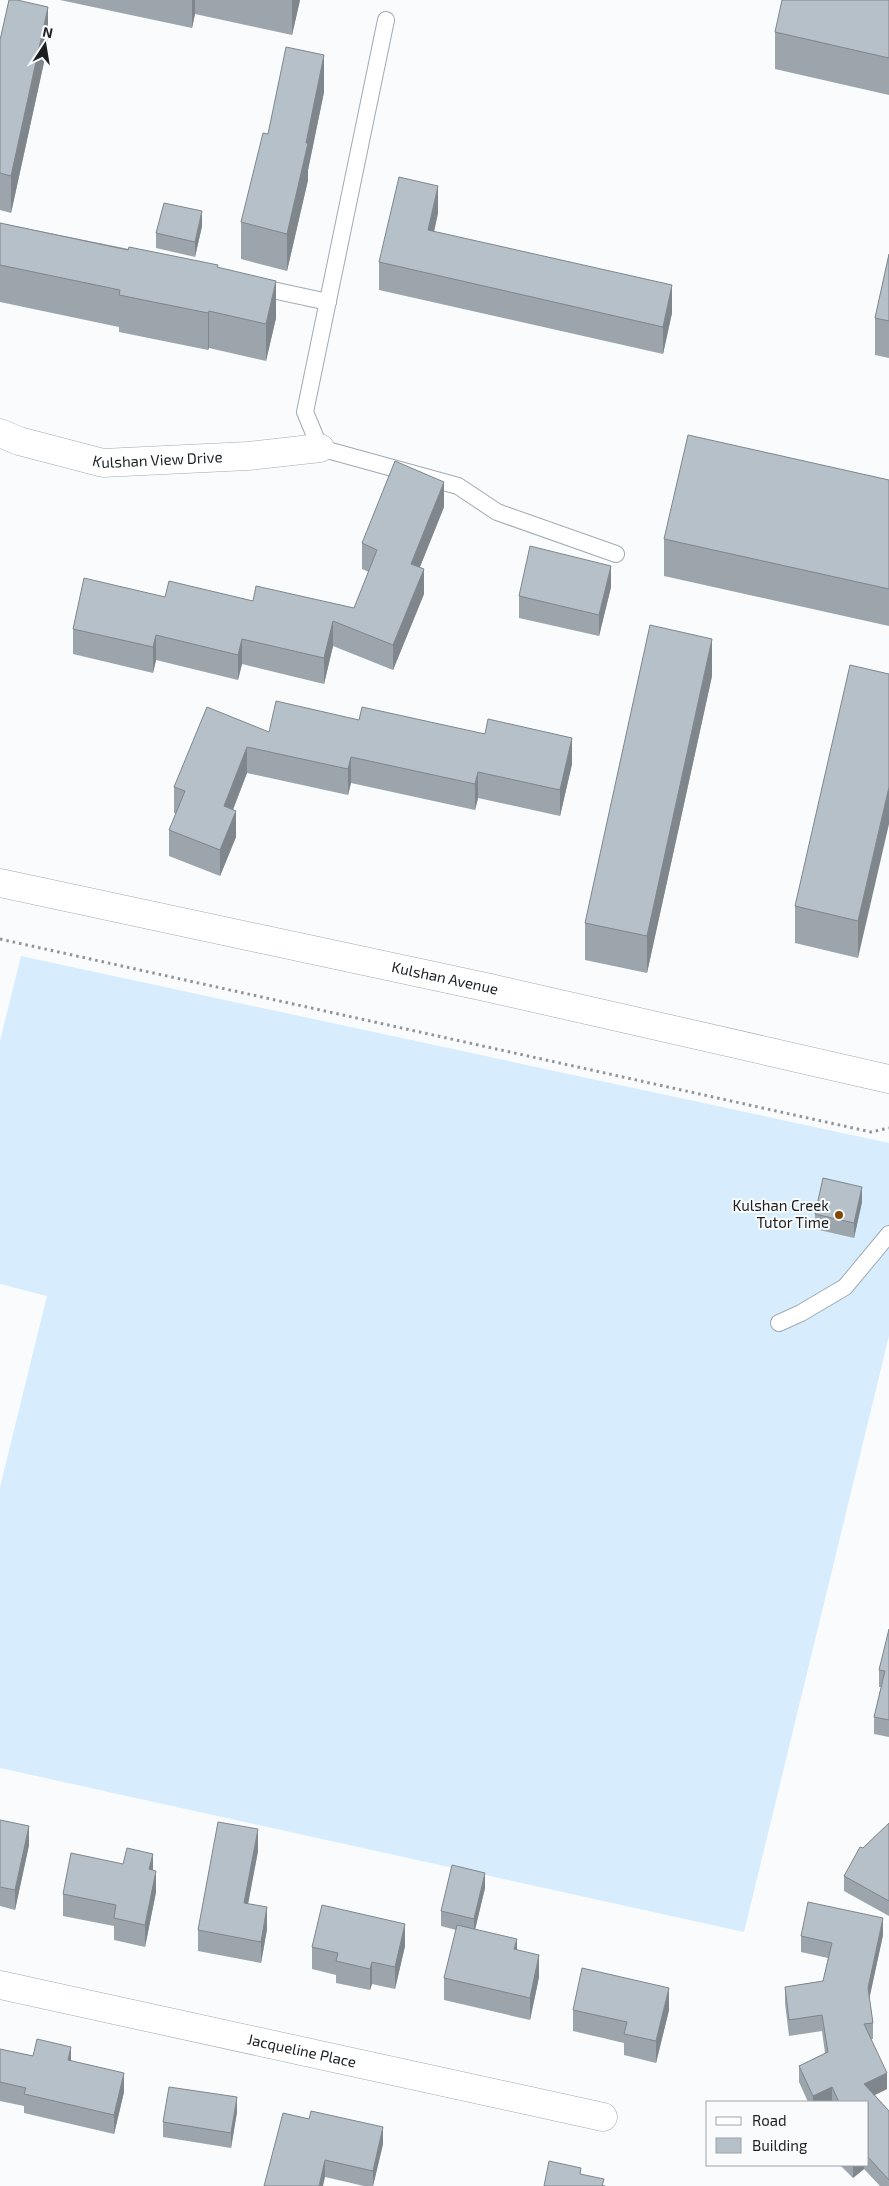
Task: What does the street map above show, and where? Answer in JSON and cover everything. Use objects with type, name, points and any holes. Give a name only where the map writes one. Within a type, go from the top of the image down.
[{"type":"street","name":"Kulshan View Drive","points":[[0,433],[19,441],[102,464],[248,456],[320,448]]},
{"type":"street","name":"Kulshan Avenue","points":[[0,883],[490,988],[888,1081]]},
{"type":"street","name":"Jacqueline Place","points":[[0,1985],[603,2117]]},
{"type":"lane","points":[[386,20],[305,412],[320,448],[458,486],[496,512],[616,554]]},
{"type":"lane","points":[[235,282],[328,302]]},
{"type":"lane","points":[[779,1323],[801,1313],[845,1287],[889,1234]]},
{"type":"path","points":[[0,939],[871,1132],[889,1128]]},
{"type":"shaded area","points":[[21,956],[889,1143],[889,1336],[744,1932],[0,1768],[0,1487],[47,1296],[0,1284],[0,1041]]},
{"type":"building","points":[[9,0],[48,7],[11,176],[0,173],[0,40]]},
{"type":"building","points":[[782,0],[889,0],[889,58],[775,32]]},
{"type":"building","points":[[286,47],[324,55],[306,143],[308,143],[287,234],[241,222],[263,133],[268,134]]},
{"type":"building","points":[[399,177],[438,186],[428,230],[672,285],[663,327],[379,262]]},
{"type":"building","points":[[164,203],[202,211],[195,242],[156,233]]},
{"type":"building","points":[[0,223],[128,250],[129,247],[218,265],[217,267],[276,281],[266,324],[209,311],[208,313],[119,295],[120,290],[0,265]]},
{"type":"building","points":[[889,254],[889,321],[875,318]]},
{"type":"building","points":[[688,435],[889,480],[889,589],[664,539]]},
{"type":"building","points":[[395,461],[444,482],[411,564],[424,569],[393,645],[333,621],[324,658],[242,639],[238,655],[156,635],[153,647],[73,629],[84,578],[165,597],[169,581],[253,601],[256,586],[354,608],[377,550],[362,543]]},
{"type":"building","points":[[530,546],[611,566],[599,615],[519,596]]},
{"type":"building","points":[[650,625],[712,639],[647,936],[585,923]]},
{"type":"building","points":[[850,665],[889,674],[889,787],[858,921],[795,906]]},
{"type":"building","points":[[276,701],[359,720],[362,707],[485,734],[488,719],[572,738],[560,790],[478,772],[475,784],[351,757],[348,769],[247,747],[224,806],[236,811],[220,850],[169,830],[185,791],[174,787],[207,707],[269,732]]},
{"type":"building","points":[[823,1178],[862,1187],[854,1223],[815,1214]]},
{"type":"building","points":[[889,1629],[889,1720],[874,1717],[885,1671],[879,1670]]},
{"type":"building","points":[[0,1820],[29,1826],[15,1890],[0,1887]]},
{"type":"building","points":[[218,1822],[258,1829],[244,1903],[267,1907],[261,1942],[198,1930]]},
{"type":"building","points":[[889,1823],[889,1901],[844,1876],[860,1847],[863,1848]]},
{"type":"building","points":[[127,1848],[153,1854],[149,1869],[156,1871],[145,1925],[114,1918],[116,1905],[63,1894],[71,1853],[123,1864]]},
{"type":"building","points":[[452,1865],[485,1873],[474,1919],[441,1911]]},
{"type":"building","points":[[808,1902],[883,1918],[868,1988],[873,2023],[864,2024],[887,2073],[864,2084],[889,2111],[889,2180],[869,2158],[869,2101],[839,2101],[832,2087],[813,2096],[799,2066],[828,2052],[822,2015],[789,2020],[785,1987],[823,1981],[832,1943],[801,1936]]},
{"type":"building","points":[[322,1905],[405,1924],[395,1967],[372,1962],[370,1969],[336,1961],[338,1953],[312,1947]]},
{"type":"building","points":[[457,1925],[517,1939],[514,1949],[539,1955],[530,1998],[444,1978]]},
{"type":"building","points":[[582,1968],[669,1988],[656,2041],[624,2034],[627,2022],[573,2010]]},
{"type":"building","points":[[37,2039],[71,2047],[68,2060],[124,2073],[114,2115],[24,2094],[26,2088],[0,2082],[0,2049],[33,2056]]},
{"type":"building","points":[[169,2087],[237,2097],[231,2133],[163,2122]]},
{"type":"building","points":[[311,2111],[383,2127],[373,2171],[325,2160],[319,2186],[264,2186],[283,2113],[309,2119]]},
{"type":"building","points":[[549,2161],[581,2168],[580,2174],[604,2179],[602,2186],[544,2186]]},
{"type":"place","name":"Kulshan Creek Tutor Time","points":[[839,1215]]}]
